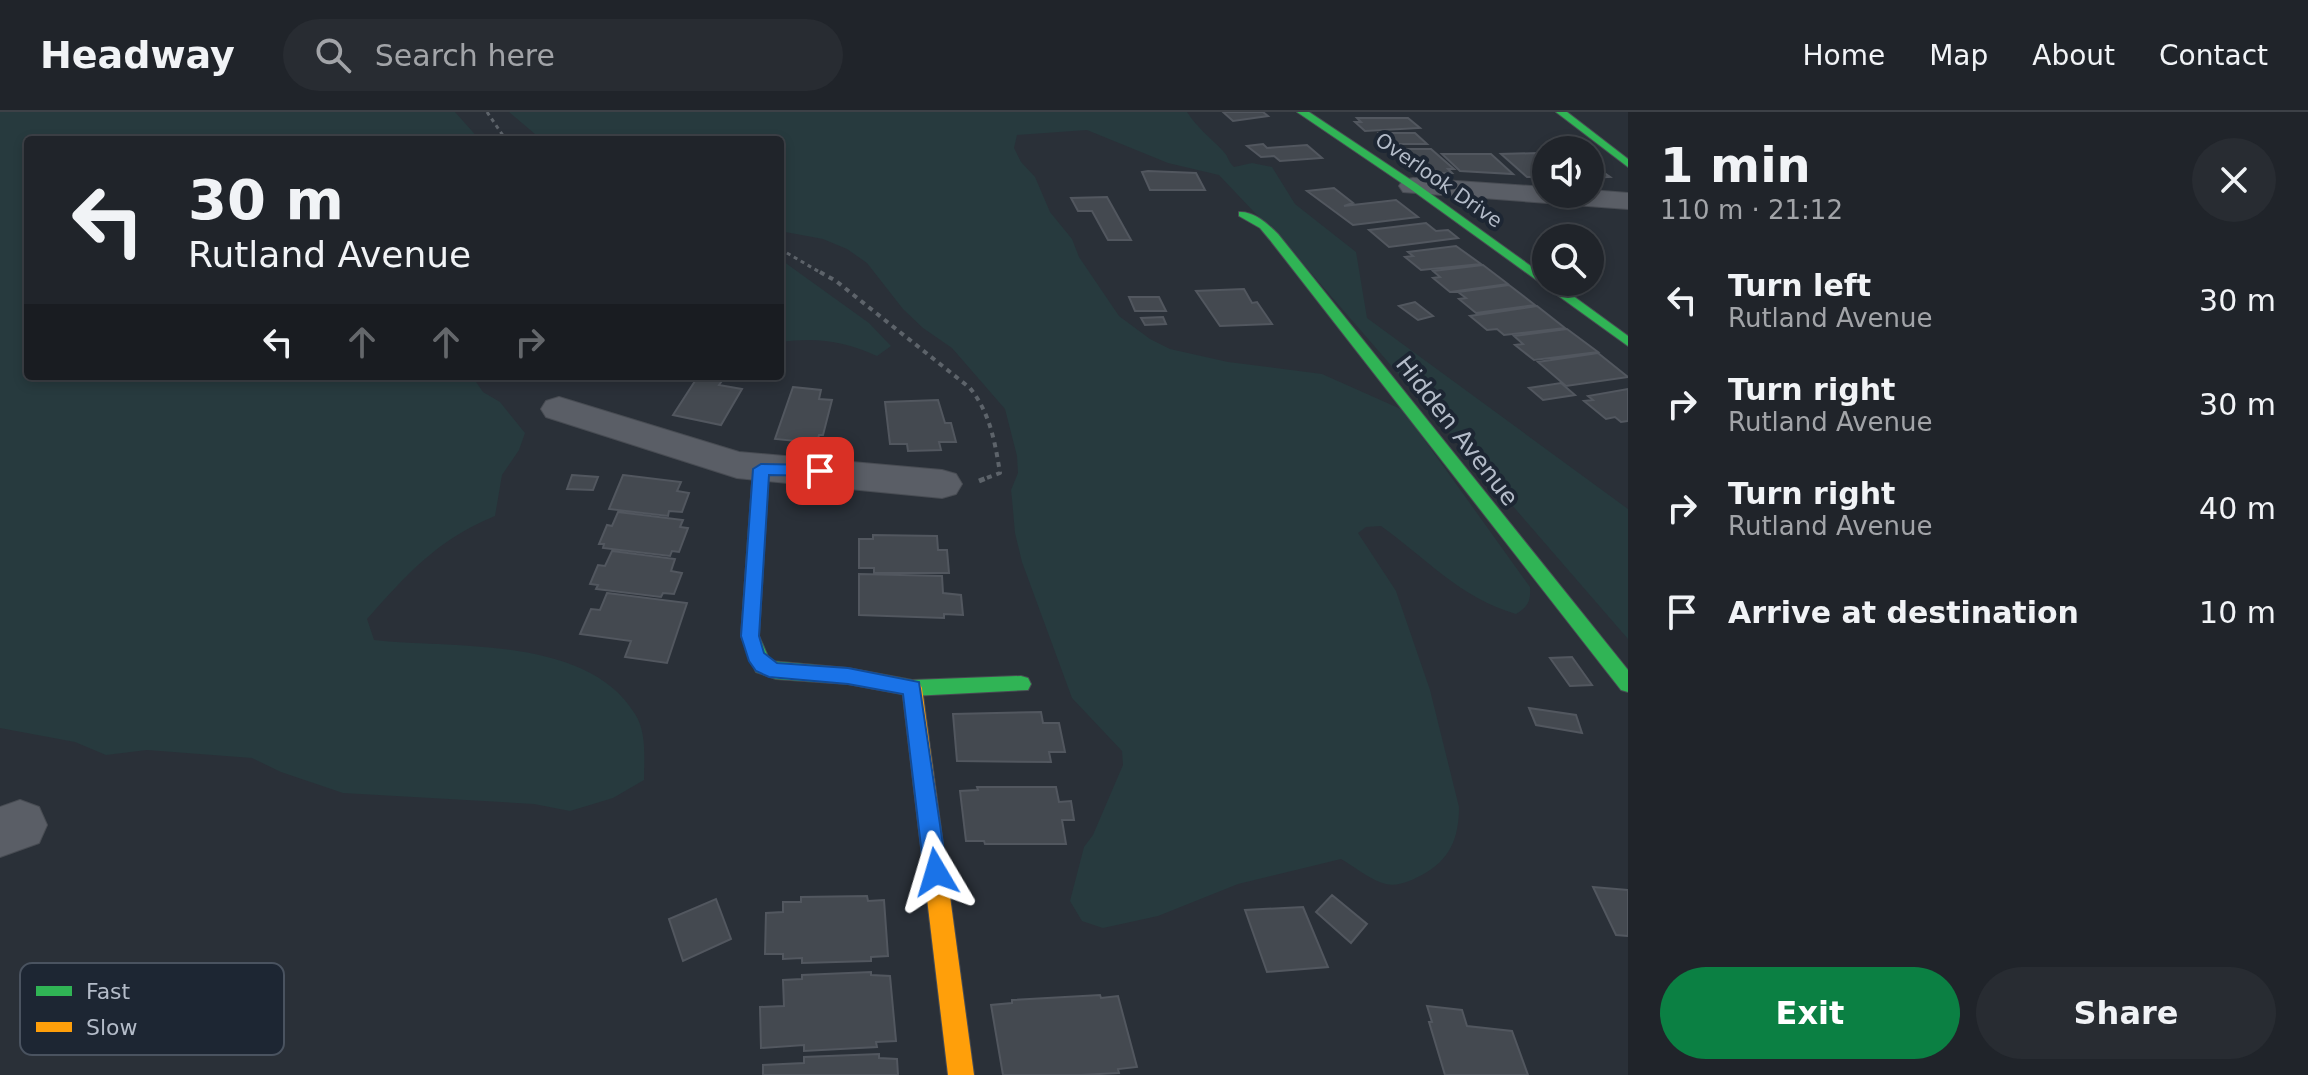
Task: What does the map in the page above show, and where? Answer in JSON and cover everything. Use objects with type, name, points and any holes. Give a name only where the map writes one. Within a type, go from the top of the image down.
[{"type":"street","name":"Overlook Drive","points":[[1302,112],[1413,186],[1628,342]]},
{"type":"street","points":[[1561,112],[1628,164]]},
{"type":"street","points":[[1413,186],[1628,201]]},
{"type":"street","name":"Hidden Avenue","points":[[1243,214],[1264,226],[1274,237],[1628,684]]},
{"type":"street","points":[[559,409],[725,462],[761,469],[820,471],[942,484]]},
{"type":"street","points":[[761,469],[750,636],[763,666],[776,671],[848,676],[912,688],[1021,684]]},
{"type":"street","points":[[912,688],[961,1075]]},
{"type":"path","points":[[487,112],[503,136]]},
{"type":"path","points":[[784,251],[836,281],[978,398],[994,432],[1001,461],[1000,473],[977,481],[942,484]]},
{"type":"green space","points":[[0,112],[455,112],[476,136],[24,136],[24,380],[475,380],[483,392],[500,402],[525,433],[519,450],[502,475],[495,516],[440,547],[396,587],[367,619],[374,640],[516,651],[552,658],[585,670],[613,689],[639,721],[643,737],[644,780],[613,798],[570,811],[534,804],[343,793],[281,772],[252,758],[147,750],[106,755],[75,742],[0,728]]},
{"type":"green space","points":[[509,112],[1187,112],[1234,167],[1252,163],[1272,167],[1295,204],[1356,252],[1367,318],[1628,509],[1628,639],[1304,265],[1219,175],[1168,163],[1087,130],[1017,135],[1014,148],[1021,162],[1035,177],[1050,212],[1072,239],[1079,257],[1119,316],[1150,339],[1170,349],[1228,362],[1322,374],[1403,410],[1530,587],[1528,603],[1516,614],[1477,598],[1460,587],[1381,526],[1366,527],[1358,533],[1396,591],[1430,690],[1459,807],[1455,838],[1446,855],[1432,869],[1409,881],[1391,885],[1374,880],[1341,859],[1238,884],[1158,916],[1103,928],[1082,921],[1070,901],[1084,847],[1093,835],[1123,765],[1122,751],[1072,698],[1022,562],[1015,533],[1011,490],[1018,473],[1017,456],[1005,409],[952,348],[923,328],[903,309],[867,263],[847,249],[823,239],[784,232],[784,136],[537,136]]},
{"type":"green space","points":[[784,262],[869,323],[891,346],[877,356],[853,347],[806,340],[784,342]]},
{"type":"building","points":[[1223,112],[1263,112],[1268,116],[1233,121]]},
{"type":"building","points":[[1357,118],[1408,118],[1420,128],[1365,131],[1355,122],[1361,122]]},
{"type":"building","points":[[1379,133],[1415,133],[1427,144],[1389,144]]},
{"type":"building","points":[[1263,144],[1267,148],[1307,145],[1322,158],[1280,161],[1274,156],[1261,157],[1247,146]]},
{"type":"building","points":[[1395,149],[1431,149],[1454,169],[1448,169],[1452,173],[1423,173]]},
{"type":"building","points":[[1532,153],[1532,177],[1527,177],[1501,154]]},
{"type":"building","points":[[1442,154],[1491,154],[1513,174],[1460,171]]},
{"type":"building","points":[[1142,172],[1196,173],[1205,190],[1150,190]]},
{"type":"building","points":[[1334,188],[1353,203],[1344,206],[1396,200],[1418,217],[1353,225],[1307,191]]},
{"type":"building","points":[[1107,197],[1131,240],[1108,240],[1092,211],[1078,211],[1071,198]]},
{"type":"building","points":[[1426,223],[1436,231],[1448,230],[1458,238],[1389,247],[1369,230]]},
{"type":"building","points":[[1456,246],[1481,264],[1421,270],[1405,257],[1413,256],[1408,252]]},
{"type":"building","points":[[1483,265],[1508,284],[1450,292],[1433,278],[1440,277],[1433,271]]},
{"type":"building","points":[[1509,285],[1535,305],[1476,313],[1459,299],[1466,298],[1458,292]]},
{"type":"building","points":[[1244,289],[1252,303],[1257,302],[1272,324],[1220,326],[1196,291]]},
{"type":"building","points":[[1129,297],[1159,297],[1166,311],[1135,311]]},
{"type":"building","points":[[1415,302],[1433,316],[1418,320],[1399,306]]},
{"type":"building","points":[[1537,306],[1565,328],[1504,335],[1497,329],[1487,330],[1470,316]]},
{"type":"building","points":[[1163,317],[1166,324],[1145,325],[1141,318]]},
{"type":"building","points":[[1567,329],[1598,352],[1534,360],[1515,345],[1523,344],[1514,336]]},
{"type":"building","points":[[1598,353],[1628,377],[1566,386],[1538,362]]},
{"type":"building","points":[[717,380],[722,381],[719,385],[742,389],[721,425],[673,415],[695,381]]},
{"type":"building","points":[[1561,383],[1575,395],[1543,400],[1529,388]]},
{"type":"building","points":[[793,387],[821,390],[819,399],[832,400],[823,435],[819,435],[817,443],[775,439]]},
{"type":"building","points":[[1628,389],[1628,421],[1621,422],[1615,417],[1606,419],[1584,401],[1593,400],[1588,396]]},
{"type":"building","points":[[938,400],[945,423],[951,423],[956,442],[939,442],[941,450],[908,451],[907,444],[890,444],[885,402]]},
{"type":"building","points":[[572,475],[598,477],[593,490],[567,489]]},
{"type":"building","points":[[623,475],[681,482],[677,491],[689,493],[682,512],[669,511],[668,516],[609,509]]},
{"type":"building","points":[[618,512],[683,520],[680,527],[688,528],[679,552],[672,551],[670,556],[603,548],[604,544],[599,544],[607,525],[612,526]]},
{"type":"building","points":[[873,535],[937,536],[938,550],[947,550],[949,573],[874,573],[874,568],[859,568],[859,539],[873,539]]},
{"type":"building","points":[[612,551],[675,559],[671,571],[682,573],[674,594],[663,593],[661,597],[596,589],[598,585],[590,584],[598,565],[605,566]]},
{"type":"building","points":[[859,574],[942,576],[943,593],[961,595],[963,615],[944,614],[944,618],[859,615]]},
{"type":"building","points":[[607,593],[687,603],[667,663],[625,657],[631,641],[580,634],[591,609],[600,610]]},
{"type":"building","points":[[1572,657],[1592,685],[1570,686],[1550,658]]},
{"type":"building","points":[[1529,708],[1576,715],[1582,733],[1536,725]]},
{"type":"building","points":[[1041,712],[1043,723],[1059,723],[1065,752],[1049,752],[1051,762],[957,761],[953,714]]},
{"type":"building","points":[[977,787],[1056,787],[1059,802],[1071,801],[1074,820],[1062,820],[1066,844],[985,844],[984,841],[966,841],[960,791],[978,790]]},
{"type":"building","points":[[1593,887],[1628,890],[1628,936],[1616,935]]},
{"type":"building","points":[[1332,895],[1367,924],[1351,943],[1316,912]]},
{"type":"building","points":[[867,896],[868,901],[884,900],[888,956],[871,957],[871,961],[802,963],[802,958],[783,959],[783,954],[765,954],[766,913],[783,912],[783,902],[801,902],[801,897]]},
{"type":"building","points":[[716,899],[731,939],[683,961],[669,919]]},
{"type":"building","points":[[1303,907],[1328,967],[1267,972],[1245,910]]},
{"type":"building","points":[[871,972],[871,975],[890,976],[896,1041],[876,1042],[877,1047],[804,1051],[804,1045],[761,1048],[760,1007],[784,1006],[783,980],[802,979],[802,975]]},
{"type":"building","points":[[1100,995],[1101,998],[1118,996],[1137,1067],[1118,1069],[1119,1073],[1003,1075],[991,1005],[1012,1003],[1012,1000]]},
{"type":"building","points":[[1427,1006],[1462,1010],[1467,1026],[1512,1031],[1528,1075],[1445,1075]]},
{"type":"building","points":[[879,1054],[879,1058],[897,1059],[898,1075],[763,1075],[763,1065],[804,1063],[804,1057]]},
{"type":"traffic: fast","points":[[1302,112],[1413,186],[1628,342]]},
{"type":"traffic: fast","points":[[1561,112],[1628,164]]},
{"type":"traffic: fast","points":[[1243,214],[1264,226],[1274,237],[1628,684]]},
{"type":"traffic: fast","points":[[761,469],[750,636],[763,666],[776,671],[848,676],[912,688],[1021,684]]},
{"type":"traffic: slow","points":[[912,688],[961,1075]]},
{"type":"route","points":[[820,471],[761,469],[750,636],[763,666],[776,671],[848,676],[912,688],[936,872]]}]
